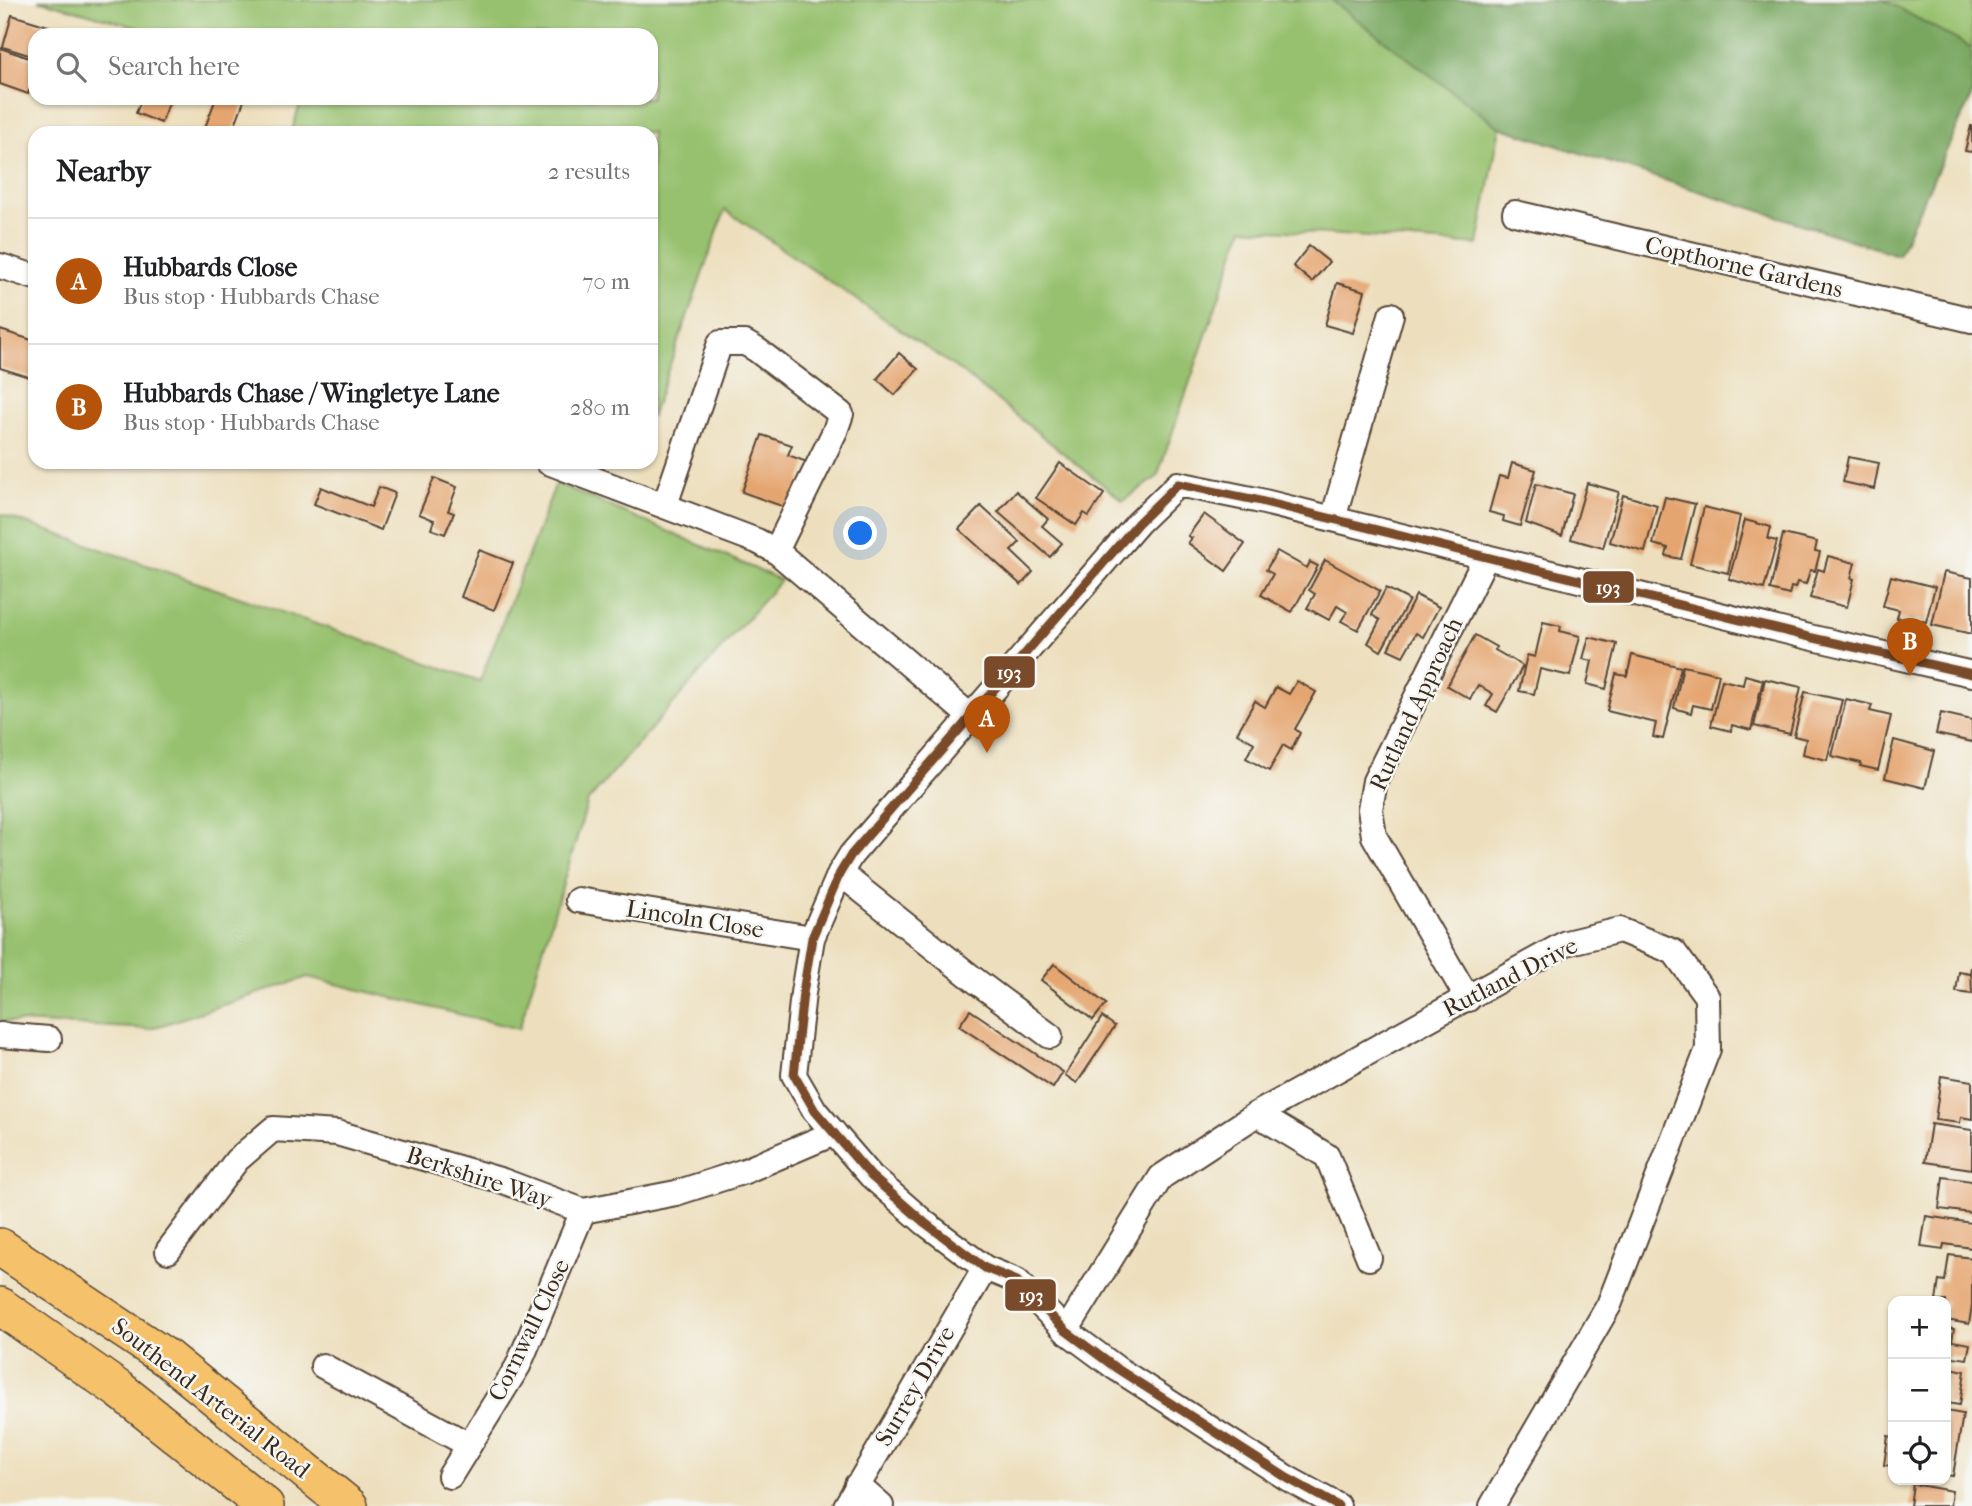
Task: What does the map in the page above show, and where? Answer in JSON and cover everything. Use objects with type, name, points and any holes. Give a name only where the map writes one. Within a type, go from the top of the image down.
[{"type":"highway","name":"Southend Arterial Road","points":[[0,1247],[168,1359],[349,1506]]},
{"type":"highway","name":"Southend Arterial Road","points":[[0,1306],[121,1391],[265,1506]]},
{"type":"street","name":"Copthorne Gardens","points":[[1515,213],[1972,320]]},
{"type":"street","points":[[0,266],[28,275]]},
{"type":"street","points":[[1334,519],[1391,315]]},
{"type":"street","points":[[665,505],[720,343],[745,343],[841,414],[835,431],[766,546]]},
{"type":"street","points":[[567,469],[766,546],[971,718]]},
{"type":"street","points":[[1339,1506],[1287,1478],[1116,1368],[1066,1331],[1017,1281],[985,1268],[925,1223],[871,1176],[815,1111],[794,1075],[803,993],[812,938],[840,873],[851,855],[1138,523],[1178,484],[1256,500],[1809,637],[1972,674]]},
{"type":"street","name":"Rutland Approach","points":[[1468,999],[1374,836],[1370,809],[1375,781],[1486,557]]},
{"type":"street","points":[[840,873],[1050,1036]]},
{"type":"street","name":"Lincoln Close","points":[[578,900],[812,938]]},
{"type":"street","name":"Rutland Drive","points":[[1066,1331],[1161,1177],[1257,1114],[1566,943],[1620,930],[1674,952],[1707,997],[1708,1049],[1609,1305],[1492,1506]]},
{"type":"street","points":[[0,1035],[49,1039]]},
{"type":"street","points":[[1257,1114],[1327,1156],[1369,1258]]},
{"type":"street","name":"Berkshire Way","points":[[168,1251],[237,1160],[273,1129],[337,1133],[503,1181],[583,1211],[676,1193],[745,1171],[834,1133]]},
{"type":"street","name":"Cornwall Close","points":[[450,1476],[517,1366],[583,1211]]},
{"type":"street","name":"Surrey Drive","points":[[851,1496],[985,1268]]},
{"type":"street","points":[[323,1367],[469,1445]]},
{"type":"street","points":[[851,1496],[881,1506]]},
{"type":"green space","points":[[38,0],[1972,0],[1972,95],[1898,255],[1500,127],[1478,245],[1243,228],[1157,477],[1123,501],[962,372],[725,210],[658,398],[658,126],[293,126],[300,105],[658,105],[658,28],[140,28]]},
{"type":"green space","points":[[1331,0],[1884,0],[1972,48],[1972,95],[1898,255],[1499,127]]},
{"type":"green space","points":[[556,483],[781,580],[588,801],[519,1029],[308,977],[150,1029],[0,1021],[0,514],[480,681]]},
{"type":"building","points":[[12,15],[55,28],[28,28],[28,55],[3,47]]},
{"type":"building","points":[[0,48],[28,58],[28,94],[0,84]]},
{"type":"building","points":[[139,105],[168,105],[161,123],[136,113]]},
{"type":"building","points":[[213,105],[242,105],[235,126],[206,126]]},
{"type":"building","points":[[1972,126],[1972,152],[1965,151]]},
{"type":"building","points":[[1309,246],[1329,262],[1312,282],[1293,266]]},
{"type":"building","points":[[1337,283],[1365,291],[1353,333],[1325,325]]},
{"type":"building","points":[[0,330],[28,339],[28,377],[0,368]]},
{"type":"building","points":[[899,353],[918,369],[895,395],[877,379]]},
{"type":"building","points":[[762,435],[792,445],[788,455],[807,462],[790,509],[742,492]]},
{"type":"building","points":[[1848,457],[1879,463],[1874,489],[1843,482]]},
{"type":"building","points":[[1060,463],[1104,494],[1089,516],[1084,513],[1076,525],[1036,498]]},
{"type":"building","points":[[1512,463],[1536,470],[1520,526],[1503,521],[1504,516],[1489,512],[1499,476],[1508,478]]},
{"type":"building","points":[[434,478],[457,487],[448,511],[454,513],[445,534],[431,529],[434,520],[419,514]]},
{"type":"building","points":[[1587,483],[1619,492],[1603,548],[1571,539]]},
{"type":"building","points":[[1536,484],[1573,494],[1562,536],[1526,523]]},
{"type":"building","points":[[321,487],[371,507],[379,487],[395,493],[381,530],[314,504]]},
{"type":"building","points":[[1016,491],[1048,519],[1042,526],[1062,543],[1050,557],[998,512]]},
{"type":"building","points":[[1623,495],[1657,505],[1645,552],[1610,542]]},
{"type":"building","points":[[1665,497],[1695,504],[1681,559],[1666,556],[1668,548],[1653,544]]},
{"type":"building","points":[[981,506],[1020,542],[1011,551],[1033,572],[1021,585],[959,529]]},
{"type":"building","points":[[1704,507],[1740,516],[1728,573],[1690,564]]},
{"type":"building","points":[[1204,514],[1245,544],[1226,571],[1188,543],[1192,538],[1188,536]]},
{"type":"building","points":[[1745,520],[1771,527],[1768,539],[1777,541],[1764,589],[1729,579]]},
{"type":"building","points":[[1783,534],[1817,542],[1815,551],[1820,552],[1815,571],[1810,570],[1806,584],[1797,582],[1795,588],[1791,587],[1789,595],[1770,590]]},
{"type":"building","points":[[479,550],[513,563],[494,610],[461,597]]},
{"type":"building","points":[[1277,551],[1307,568],[1310,562],[1318,566],[1292,612],[1261,595],[1273,574],[1266,570]]},
{"type":"building","points":[[1828,556],[1855,563],[1847,607],[1810,598],[1818,569],[1824,571]]},
{"type":"building","points":[[1325,560],[1380,591],[1358,630],[1341,621],[1347,612],[1337,606],[1329,620],[1307,608],[1315,594],[1309,590]]},
{"type":"building","points":[[1944,572],[1972,578],[1972,634],[1932,625]]},
{"type":"building","points":[[1891,576],[1935,587],[1926,622],[1897,618],[1899,610],[1883,606]]},
{"type":"building","points":[[1386,588],[1409,600],[1381,651],[1368,643],[1380,620],[1372,615]]},
{"type":"building","points":[[1416,595],[1439,607],[1423,637],[1416,633],[1403,656],[1388,649]]},
{"type":"building","points":[[1543,622],[1561,626],[1560,631],[1580,636],[1570,676],[1540,669],[1534,694],[1519,691],[1527,655],[1535,657]]},
{"type":"building","points":[[1475,635],[1523,666],[1497,712],[1486,706],[1493,694],[1478,685],[1470,699],[1447,686]]},
{"type":"building","points":[[1589,637],[1617,644],[1606,689],[1587,684],[1592,661],[1583,659]]},
{"type":"building","points":[[1632,655],[1681,667],[1663,739],[1653,737],[1656,723],[1607,711],[1616,674],[1627,676]]},
{"type":"building","points":[[1683,666],[1719,674],[1711,709],[1693,705],[1691,713],[1674,708]]},
{"type":"building","points":[[1745,675],[1763,680],[1751,730],[1732,725],[1731,731],[1711,726],[1722,680],[1743,685]]},
{"type":"building","points":[[1765,679],[1801,687],[1790,734],[1754,726]]},
{"type":"building","points":[[1297,681],[1316,692],[1295,729],[1300,733],[1291,750],[1283,745],[1269,771],[1246,758],[1254,743],[1237,733],[1255,701],[1265,707],[1276,687],[1289,694]]},
{"type":"building","points":[[1805,692],[1842,700],[1827,760],[1803,754],[1806,739],[1794,736]]},
{"type":"building","points":[[1846,699],[1872,705],[1870,711],[1891,716],[1878,770],[1832,756]]},
{"type":"building","points":[[1941,713],[1972,720],[1972,742],[1936,734]]},
{"type":"building","points":[[1894,740],[1934,751],[1925,788],[1885,778]]},
{"type":"building","points":[[1054,964],[1106,1004],[1093,1020],[1041,980]]},
{"type":"building","points":[[1971,967],[1972,994],[1956,992],[1959,972],[1970,974]]},
{"type":"building","points":[[970,1010],[1063,1072],[1053,1088],[959,1026]]},
{"type":"building","points":[[1102,1017],[1115,1026],[1077,1083],[1065,1075]]},
{"type":"building","points":[[1941,1076],[1972,1081],[1972,1119],[1961,1117],[1960,1123],[1935,1120]]},
{"type":"building","points":[[1931,1124],[1972,1130],[1972,1169],[1925,1162]]},
{"type":"building","points":[[1943,1177],[1972,1181],[1972,1213],[1939,1209]]},
{"type":"building","points":[[1926,1216],[1972,1223],[1972,1248],[1944,1244],[1943,1250],[1921,1247]]},
{"type":"building","points":[[1949,1255],[1972,1258],[1972,1305],[1969,1324],[1951,1321],[1951,1296],[1937,1296],[1939,1280],[1945,1281]]},
{"type":"building","points":[[1951,1329],[1954,1329],[1952,1341],[1970,1344],[1967,1359],[1951,1357]]},
{"type":"building","points":[[1951,1368],[1965,1371],[1960,1405],[1951,1404]]},
{"type":"building","points":[[1951,1412],[1963,1414],[1951,1476]]},
{"type":"building","points":[[1888,1436],[1888,1465],[1884,1465]]},
{"type":"building","points":[[1913,1485],[1952,1491],[1950,1506],[1910,1506]]},
{"type":"transit line","name":"193","points":[[1338,1506],[1287,1478],[1116,1368],[1066,1331],[1017,1281],[985,1268],[925,1223],[871,1176],[815,1111],[794,1075],[803,993],[812,938],[840,873],[851,855],[1138,523],[1178,484],[1256,500],[1809,637],[1972,674]]},
{"type":"place","name":"Hubbards Chase / Wingletye Lane","points":[[1910,676]]},
{"type":"place","name":"Hubbards Close","points":[[987,753]]}]
